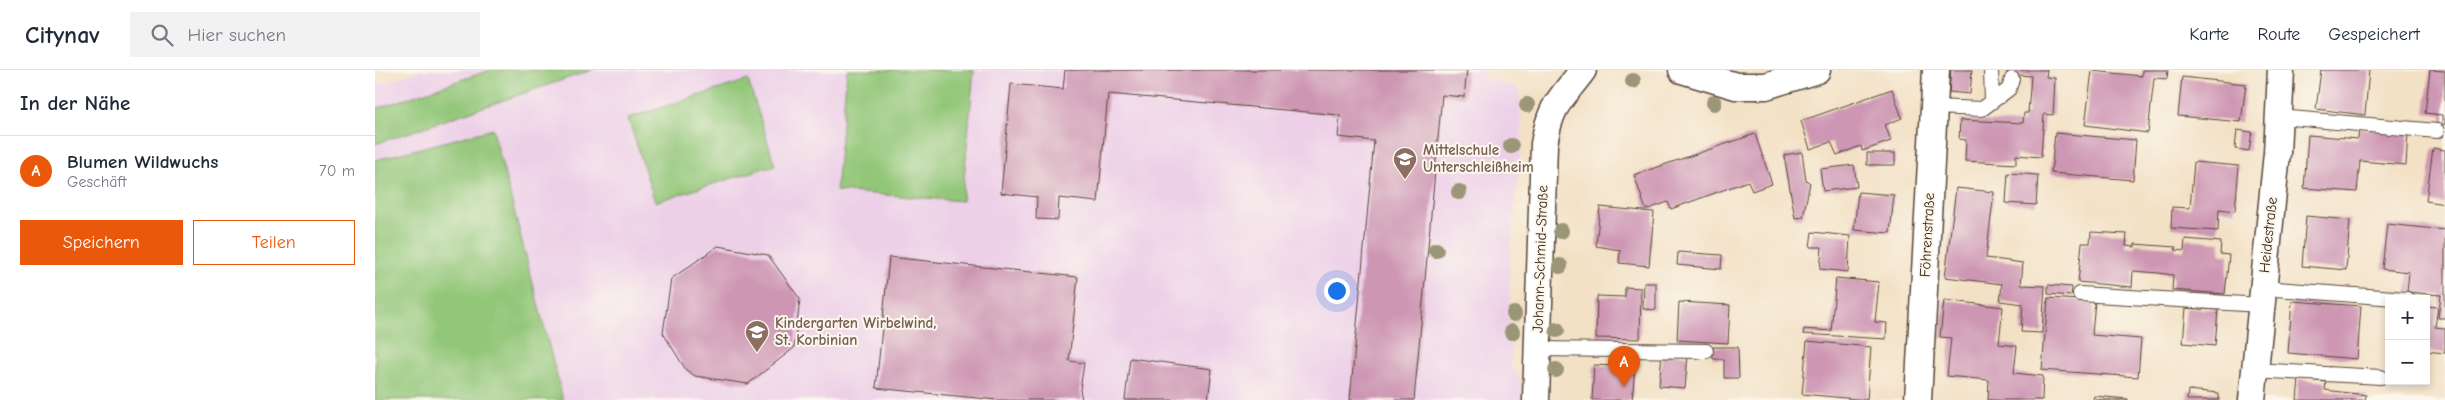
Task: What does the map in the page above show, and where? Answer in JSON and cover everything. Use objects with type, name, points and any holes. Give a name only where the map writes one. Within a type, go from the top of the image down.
[{"type":"street","name":"Johann-Schmid-Straße","points":[[1536,400],[1544,144],[1549,118],[1558,101],[1583,70]]},
{"type":"street","points":[[1693,74],[1736,86],[1766,86],[1817,70]]},
{"type":"street","name":"Föhrenstraße","points":[[1918,400],[1936,70]]},
{"type":"street","name":"Heidestraße","points":[[2252,400],[2279,117],[2281,70]]},
{"type":"lane","points":[[1991,70],[1992,101]]},
{"type":"lane","points":[[1934,107],[1982,109],[2009,89],[2012,79]]},
{"type":"lane","points":[[2279,117],[2437,131]]},
{"type":"lane","points":[[2080,294],[2385,299]]},
{"type":"lane","points":[[1538,349],[1706,351]]},
{"type":"lane","points":[[2255,370],[2381,377]]},
{"type":"shaded area","points":[[423,70],[1483,70],[1485,79],[1519,88],[1522,134],[1509,267],[1511,369],[1515,370],[1523,384],[1522,400],[375,400],[375,86]]},
{"type":"green space","points":[[490,70],[592,70],[375,144],[375,109]]},
{"type":"green space","points":[[847,70],[974,70],[962,201],[836,191]]},
{"type":"green space","points":[[748,80],[775,165],[655,202],[628,118]]},
{"type":"green space","points":[[493,129],[563,400],[375,400],[375,160]]},
{"type":"building","points":[[1065,70],[1467,70],[1464,97],[1442,95],[1414,400],[1350,400],[1374,141],[1338,137],[1340,115],[1108,94],[1098,202],[1059,198],[1058,220],[1036,219],[1037,197],[1001,193],[1011,84],[1063,89]]},
{"type":"building","points":[[1951,70],[1972,70],[1970,94],[1949,92]]},
{"type":"building","points":[[2007,70],[2047,70],[2046,77],[2055,78],[2053,115],[2044,114],[2041,157],[2016,155],[2016,164],[1965,161],[1966,140],[1959,139],[1960,120],[2023,123],[2024,113],[2028,113],[2031,76],[2007,74]]},
{"type":"building","points":[[2142,70],[2168,70],[2167,79],[2154,78],[2148,133],[2085,125],[2092,71],[2142,76]]},
{"type":"building","points":[[2321,70],[2369,70],[2365,115],[2316,109]]},
{"type":"building","points":[[2430,70],[2445,71],[2445,125],[2442,124],[2442,115],[2425,113]]},
{"type":"building","points":[[2182,77],[2246,84],[2241,122],[2178,116]]},
{"type":"building","points":[[1892,89],[1902,118],[1885,125],[1891,141],[1862,151],[1861,146],[1837,155],[1831,142],[1810,149],[1801,121]]},
{"type":"building","points":[[2359,128],[2408,132],[2406,165],[2360,161],[2357,192],[2304,188],[2308,135],[2358,139]]},
{"type":"building","points":[[2237,130],[2252,132],[2249,151],[2235,149]]},
{"type":"building","points":[[2055,133],[2136,140],[2133,180],[2051,173]]},
{"type":"building","points":[[1755,134],[1772,184],[1752,191],[1748,181],[1671,209],[1668,202],[1646,210],[1634,175]]},
{"type":"building","points":[[2433,148],[2445,150],[2445,204],[2426,201]]},
{"type":"building","points":[[1802,152],[1806,180],[1810,183],[1803,217],[1795,218],[1784,155]]},
{"type":"building","points":[[1867,153],[1895,153],[1895,165],[1867,165]]},
{"type":"building","points":[[2194,162],[2239,166],[2235,211],[2219,209],[2218,231],[2171,228],[2172,207],[2190,208]]},
{"type":"building","points":[[1854,165],[1857,187],[1823,191],[1820,169]]},
{"type":"building","points":[[2008,173],[2038,175],[2036,205],[2006,203]]},
{"type":"building","points":[[1956,188],[1994,192],[1986,258],[2023,263],[2021,285],[2045,286],[2042,333],[2021,332],[2023,304],[2000,301],[2002,284],[1945,277]]},
{"type":"building","points":[[1858,192],[1894,195],[1890,233],[1854,230]]},
{"type":"building","points":[[1600,207],[1654,212],[1649,266],[1619,263],[1620,250],[1596,246]]},
{"type":"building","points":[[2306,216],[2350,220],[2346,270],[2302,266]]},
{"type":"building","points":[[2387,224],[2445,230],[2445,318],[2438,318],[2441,295],[2407,292],[2409,272],[2382,269]]},
{"type":"building","points":[[1812,232],[1850,236],[1848,272],[1820,269],[1822,247],[1810,247]]},
{"type":"building","points":[[2091,232],[2127,234],[2126,246],[2135,247],[2135,244],[2176,247],[2175,250],[2184,251],[2185,239],[2221,242],[2220,254],[2229,255],[2225,294],[2172,290],[2173,275],[2159,273],[2133,271],[2132,287],[2078,282],[2082,243],[2090,243]]},
{"type":"building","points":[[718,246],[768,255],[800,299],[794,348],[748,384],[695,376],[686,370],[663,333],[671,279]]},
{"type":"building","points":[[1678,252],[1722,255],[1721,269],[1677,265]]},
{"type":"building","points":[[889,257],[1078,277],[1069,361],[1084,363],[1080,390],[1082,400],[997,400],[876,388]]},
{"type":"building","points":[[1836,278],[1879,282],[1875,322],[1887,323],[1886,339],[1803,334],[1804,329],[1831,331]]},
{"type":"building","points":[[1644,283],[1656,283],[1656,310],[1643,309]]},
{"type":"building","points":[[2048,285],[2072,287],[2071,296],[2048,294]]},
{"type":"building","points":[[1625,287],[1641,288],[1640,339],[1596,338],[1597,296],[1625,297]]},
{"type":"building","points":[[2048,298],[2095,301],[2092,335],[2141,339],[2138,377],[2042,370]]},
{"type":"building","points":[[1944,300],[2003,307],[1999,344],[2017,346],[2014,373],[2043,376],[2042,400],[1988,400],[1989,380],[1947,376],[1951,338],[1940,337]]},
{"type":"building","points":[[2292,301],[2361,306],[2357,359],[2288,353]]},
{"type":"building","points":[[1679,302],[1730,305],[1728,343],[1677,340]]},
{"type":"building","points":[[2430,306],[2438,307],[2435,327],[2445,328],[2445,353],[2430,351]]},
{"type":"building","points":[[2186,308],[2218,310],[2215,346],[2183,343]]},
{"type":"building","points":[[1807,341],[1871,347],[1867,400],[1802,394]]},
{"type":"building","points":[[1713,347],[1738,347],[1739,378],[1724,378],[1724,359],[1713,359]]},
{"type":"building","points":[[1662,353],[1688,355],[1685,388],[1659,386]]},
{"type":"building","points":[[1130,358],[1212,369],[1208,400],[1125,400]]},
{"type":"building","points":[[1594,365],[1635,367],[1632,400],[1592,400]]},
{"type":"building","points":[[2299,379],[2326,382],[2325,390],[2366,395],[2365,400],[2297,400]]},
{"type":"building","points":[[2188,390],[2219,393],[2219,400],[2187,400]]},
{"type":"building","points":[[2094,396],[2128,399],[2128,400],[2093,400]]},
{"type":"place","name":"Mittelschule Unterschleißheim","points":[[1405,180]]},
{"type":"place","name":"Kindergarten Wirbelwind, St. Korbinian","points":[[757,353]]},
{"type":"place","name":"Blumen Wildwuchs","points":[[1624,387]]}]
